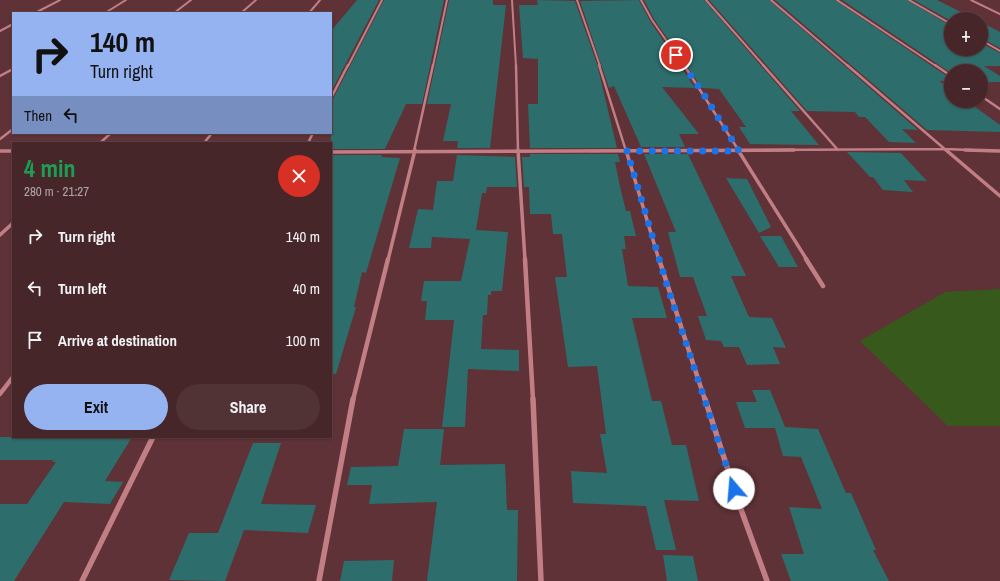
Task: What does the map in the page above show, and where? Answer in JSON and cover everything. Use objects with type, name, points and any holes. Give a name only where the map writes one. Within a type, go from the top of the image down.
[{"type":"street","points":[[37,12],[60,0]]},
{"type":"street","points":[[107,12],[126,0]]},
{"type":"street","points":[[175,12],[192,0]]},
{"type":"street","points":[[242,12],[256,0]]},
{"type":"street","points":[[310,12],[320,0]]},
{"type":"street","points":[[332,96],[382,0]]},
{"type":"street","points":[[319,581],[353,399],[414,153],[448,0]]},
{"type":"street","points":[[512,0],[516,48],[518,151],[530,328],[541,581]]},
{"type":"street","points":[[577,0],[627,151],[668,289],[739,504],[767,581]]},
{"type":"street","points":[[641,0],[652,20],[701,90],[823,286]]},
{"type":"street","points":[[706,0],[838,150]]},
{"type":"street","points":[[770,0],[1000,196]]},
{"type":"street","points":[[837,0],[944,71]]},
{"type":"street","points":[[909,0],[944,20]]},
{"type":"street","points":[[971,0],[1000,14]]},
{"type":"street","points":[[0,31],[12,25]]},
{"type":"street","points":[[988,44],[1000,51]]},
{"type":"street","points":[[0,76],[12,69]]},
{"type":"street","points":[[988,101],[1000,109]]},
{"type":"street","points":[[0,139],[12,130]]},
{"type":"street","points":[[101,142],[110,134]]},
{"type":"street","points":[[205,142],[211,134]]},
{"type":"street","points":[[332,152],[414,153],[518,151],[945,149],[1000,151]]},
{"type":"street","points":[[0,151],[12,150]]},
{"type":"street","points":[[0,235],[12,224]]},
{"type":"street","points":[[0,394],[12,378]]},
{"type":"street","points":[[82,581],[153,438]]},
{"type":"green space","points":[[1000,289],[1000,426],[948,426],[860,341],[945,292]]},
{"type":"building","points":[[357,0],[379,0],[332,90],[332,30]]},
{"type":"building","points":[[384,0],[444,0],[422,104],[406,104],[385,149],[332,149],[331,134],[333,99]]},
{"type":"building","points":[[449,0],[493,0],[493,5],[506,5],[490,148],[457,148],[458,141],[443,141],[451,104],[427,104]]},
{"type":"building","points":[[537,0],[575,1],[597,64],[617,148],[530,148],[528,104],[538,104],[538,59],[523,58],[519,5],[538,5]]},
{"type":"building","points":[[639,0],[650,21],[695,88],[662,87],[699,134],[679,134],[685,147],[641,147],[614,86],[609,88],[580,1]]},
{"type":"building","points":[[644,0],[704,0],[800,111],[791,111],[819,145],[750,144],[739,127],[746,127],[719,89],[702,88],[654,19]]},
{"type":"building","points":[[709,0],[769,0],[918,130],[902,129],[916,143],[889,142],[865,117],[859,117],[855,112],[807,111]]},
{"type":"building","points":[[775,0],[835,0],[944,74],[944,81],[939,81],[944,84],[944,108],[977,108],[1000,125],[1000,132],[927,130]]},
{"type":"building","points":[[842,0],[907,0],[944,22],[944,56],[988,56],[988,47],[1000,53],[1000,66],[988,66],[988,64],[944,64],[944,68]]},
{"type":"building","points":[[914,0],[937,0],[961,12],[944,12],[944,17]]},
{"type":"building","points":[[988,26],[1000,32],[1000,48],[988,42]]},
{"type":"building","points":[[988,68],[1000,76],[1000,82],[988,82]]},
{"type":"building","points":[[847,152],[901,153],[927,181],[904,180],[913,192],[883,190],[873,177],[870,177]]},
{"type":"building","points":[[530,154],[618,154],[620,162],[615,162],[621,191],[626,211],[630,211],[636,236],[624,236],[626,249],[622,249],[628,286],[658,287],[667,318],[632,318],[652,401],[661,401],[672,445],[686,445],[699,501],[664,500],[676,550],[656,550],[646,506],[573,503],[571,471],[607,473],[600,434],[606,434],[597,366],[568,367],[555,277],[567,277],[562,234],[553,234],[551,214],[530,214],[529,187],[524,187],[522,157],[530,157]]},
{"type":"building","points":[[644,154],[688,154],[746,276],[731,276],[749,317],[772,318],[786,348],[773,347],[780,364],[747,365],[739,347],[724,347],[721,341],[706,340],[698,316],[707,316],[693,277],[680,277],[668,232],[676,232]]},
{"type":"building","points":[[332,155],[382,155],[381,157],[400,158],[366,273],[362,272],[354,307],[356,307],[336,374],[332,374]]},
{"type":"building","points":[[457,155],[515,157],[517,187],[487,187],[486,193],[482,193],[476,230],[508,232],[502,291],[491,291],[491,295],[488,295],[487,315],[483,315],[481,349],[519,350],[519,371],[468,369],[465,427],[442,427],[454,320],[425,320],[427,301],[421,301],[424,281],[461,281],[470,239],[432,237],[431,248],[409,248],[418,209],[433,210],[437,181],[453,181]]},
{"type":"building","points":[[726,178],[747,179],[771,227],[759,233]]},
{"type":"building","points":[[760,236],[781,236],[798,267],[779,267]]},
{"type":"building","points":[[752,390],[770,390],[785,427],[818,429],[846,493],[851,493],[876,550],[873,550],[889,581],[791,581],[781,554],[804,554],[789,507],[822,509],[801,457],[783,456],[775,428],[745,428],[736,402],[757,402]]},
{"type":"building","points":[[404,429],[444,429],[440,465],[505,464],[507,510],[518,510],[517,581],[427,581],[437,502],[369,504],[372,485],[347,485],[351,467],[398,466]]},
{"type":"building","points":[[0,437],[131,438],[105,481],[123,482],[110,504],[64,502],[14,581],[0,581],[0,504],[27,504],[56,462],[52,462],[54,460],[0,460]]},
{"type":"building","points":[[253,443],[281,443],[261,504],[316,505],[308,533],[244,530],[225,581],[169,580],[189,533],[218,533]]},
{"type":"building","points":[[663,555],[693,556],[698,581],[667,581]]},
{"type":"building","points":[[394,560],[392,581],[340,581],[344,561]]},
{"type":"route","points":[[676,55],[701,90],[739,151],[627,151],[666,282],[734,489]]}]
